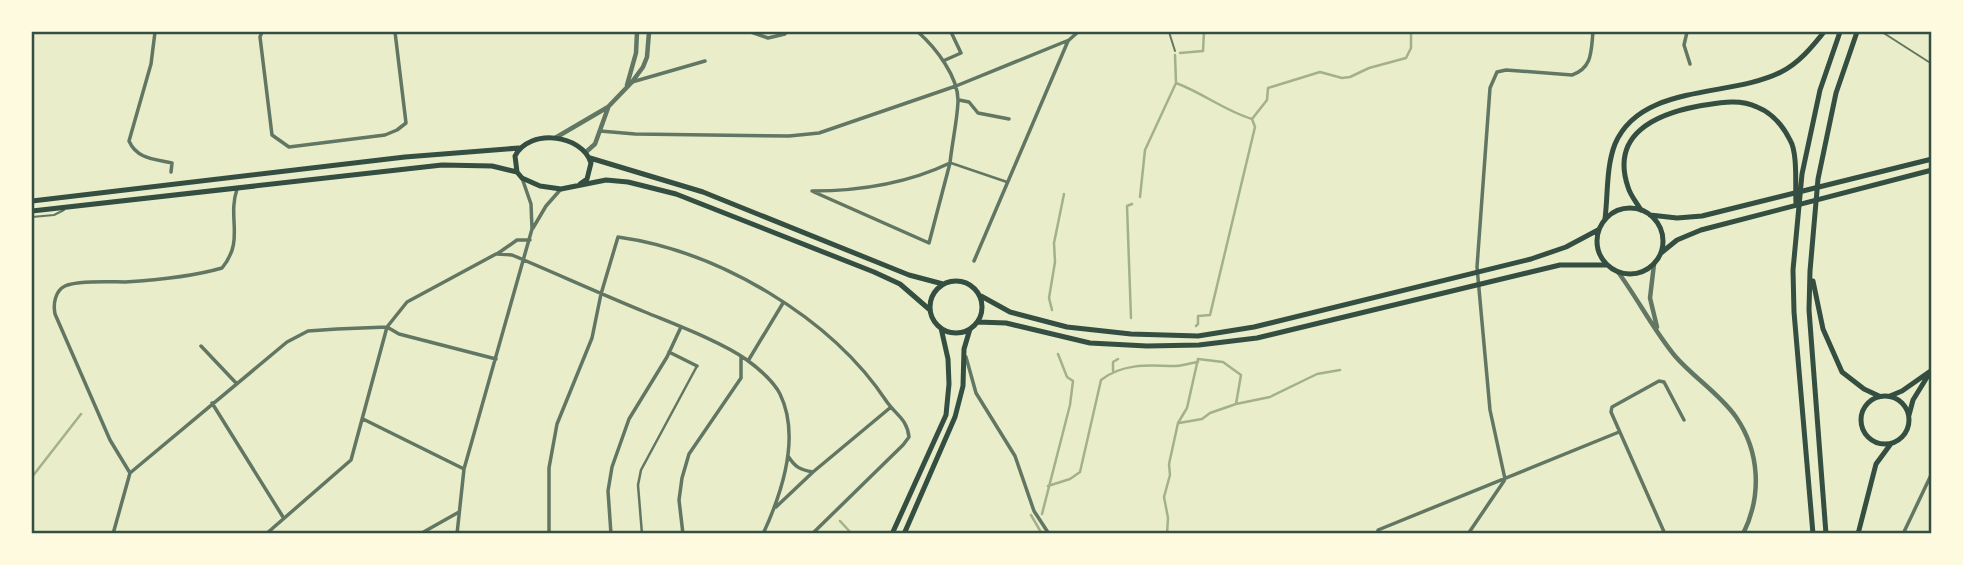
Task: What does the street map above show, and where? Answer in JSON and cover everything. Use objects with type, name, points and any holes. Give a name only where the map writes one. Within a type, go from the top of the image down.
[{"type":"main road","points":[[1824,32],[1808,51],[1783,71],[1749,84],[1682,97],[1644,110],[1633,119],[1620,136],[1611,160],[1605,219],[1598,230],[1597,249],[1607,265],[1618,272],[1637,274],[1654,264],[1661,253],[1677,240],[1701,230],[1931,170]]},
{"type":"main road","points":[[1813,534],[1794,312],[1793,270],[1802,174],[1820,90],[1840,32]]},
{"type":"main road","points":[[1826,534],[1809,310],[1810,271],[1818,179],[1836,93],[1857,32]]},
{"type":"main road","points":[[1641,210],[1628,189],[1622,163],[1630,140],[1647,123],[1665,113],[1730,101],[1756,106],[1777,120],[1792,142],[1797,228]]},
{"type":"main road","points":[[32,201],[405,157],[519,148],[533,140],[555,139],[576,144],[588,155],[703,192],[909,275],[943,284],[961,281],[1010,312],[1067,327],[1122,334],[1198,335],[1254,327],[1502,266],[1566,247],[1598,230]]},
{"type":"main road","points":[[519,148],[515,156],[517,172],[522,178],[540,187],[561,189],[606,180],[628,182],[676,194],[874,272],[900,284],[930,310]]},
{"type":"main road","points":[[580,184],[590,171],[588,155]]},
{"type":"main road","points":[[1650,215],[1677,218],[1702,216],[1931,159]]},
{"type":"main road","points":[[32,211],[448,164],[492,166],[517,172]]},
{"type":"main road","points":[[1605,219],[1622,209],[1641,210],[1650,215],[1662,232],[1661,253]]},
{"type":"main road","points":[[978,322],[1006,323],[1090,343],[1199,345],[1257,338],[1572,263],[1607,265]]},
{"type":"main road","points":[[1810,271],[1824,330],[1842,372],[1864,389],[1879,396]]},
{"type":"main road","points":[[892,534],[946,415],[948,359],[941,328],[930,310],[933,295],[943,284]]},
{"type":"main road","points":[[941,328],[955,333],[970,329],[982,314],[981,296]]},
{"type":"main road","points":[[904,534],[955,417],[963,386],[964,349],[970,329]]},
{"type":"main road","points":[[1889,396],[1902,391],[1931,370]]},
{"type":"main road","points":[[1909,415],[1898,399],[1879,396],[1863,407],[1860,426],[1871,442],[1881,445],[1899,441],[1906,433],[1913,400],[1931,370]]},
{"type":"main road","points":[[1858,534],[1877,464],[1890,444]]},
{"type":"street","points":[[155,32],[151,64],[129,141],[133,151],[141,156],[172,163],[171,172]]},
{"type":"street","points":[[262,32],[260,37],[272,135],[289,147],[385,135],[397,131],[406,122],[396,32]]},
{"type":"street","points":[[627,86],[636,53],[638,32]]},
{"type":"street","points":[[555,139],[608,107],[632,82],[648,57],[649,32]]},
{"type":"street","points":[[751,32],[768,38],[786,32]]},
{"type":"street","points":[[918,32],[936,47],[956,86],[958,100],[950,163],[929,243],[812,191],[851,191],[891,184],[950,163],[1007,182]]},
{"type":"street","points":[[943,61],[961,53],[951,32]]},
{"type":"street","points":[[599,131],[789,136],[819,133],[956,86],[1069,40],[1078,32]]},
{"type":"street","points":[[1468,534],[1505,479],[1490,410],[1477,267],[1490,88],[1497,72],[1506,69],[1572,75],[1581,72],[1590,58],[1592,32]]},
{"type":"street","points":[[1688,32],[1684,45],[1690,64]]},
{"type":"street","points":[[974,261],[1069,40]]},
{"type":"street","points":[[632,82],[705,61]]},
{"type":"street","points":[[958,100],[970,102],[978,113],[1009,119]]},
{"type":"street","points":[[588,155],[595,144],[608,107]]},
{"type":"street","points":[[457,534],[464,469],[530,240],[531,204],[522,178]]},
{"type":"street","points":[[130,472],[110,440],[55,314],[53,306],[57,294],[65,286],[198,274],[222,268],[234,249],[234,199],[238,187]]},
{"type":"street","points":[[532,229],[561,189]]},
{"type":"street","points":[[549,534],[549,468],[557,424],[592,338],[601,294],[618,237],[666,247],[712,262],[784,302],[839,345],[874,381],[891,407],[908,425],[909,437],[812,534]]},
{"type":"street","points":[[266,534],[351,460],[387,327],[407,302],[497,254],[517,240],[530,240]]},
{"type":"street","points":[[497,254],[512,255],[525,260],[681,327],[741,356],[779,392],[787,413],[788,456],[775,509],[763,534]]},
{"type":"street","points":[[1654,264],[1650,298],[1658,332]]},
{"type":"street","points":[[1618,272],[1675,356],[1736,417],[1752,451],[1757,485],[1753,515],[1743,534]]},
{"type":"street","points":[[748,360],[784,302]]},
{"type":"street","points":[[113,534],[130,472],[287,342],[308,331],[387,327],[399,334],[496,359]]},
{"type":"street","points":[[611,534],[608,491],[612,467],[629,419],[681,327]]},
{"type":"street","points":[[201,346],[237,384]]},
{"type":"street","points":[[964,349],[976,393],[1015,456],[1034,511],[1049,534]]},
{"type":"street","points":[[642,534],[638,485],[641,470],[697,366],[669,352]]},
{"type":"street","points":[[683,534],[679,500],[685,466],[689,454],[741,378],[741,356]]},
{"type":"street","points":[[1665,534],[1611,412],[1612,407],[1659,381],[1664,382],[1684,420]]},
{"type":"street","points":[[212,403],[283,518]]},
{"type":"street","points":[[775,509],[813,472],[891,407]]},
{"type":"street","points":[[363,419],[464,469]]},
{"type":"street","points":[[1378,534],[1378,530],[1619,432]]},
{"type":"street","points":[[788,456],[794,466],[813,472]]},
{"type":"street","points":[[1903,534],[1931,474]]},
{"type":"street","points":[[420,534],[459,512]]},
{"type":"lane","points":[[1169,32],[1175,51]]},
{"type":"lane","points":[[1882,32],[1931,64]]},
{"type":"lane","points":[[32,217],[54,215],[72,206]]},
{"type":"waterway","points":[[1180,53],[1203,51],[1204,32]]},
{"type":"waterway","points":[[1252,119],[1267,100],[1268,88],[1320,72],[1342,78],[1350,77],[1369,68],[1406,58],[1411,48],[1411,32]]},
{"type":"waterway","points":[[1175,55],[1176,83],[1252,119],[1255,127],[1210,315],[1198,316],[1196,326]]},
{"type":"waterway","points":[[1140,197],[1145,150],[1176,83]]},
{"type":"waterway","points":[[1052,310],[1049,298],[1055,262],[1054,243],[1064,194]]},
{"type":"waterway","points":[[1131,318],[1127,206],[1132,204]]},
{"type":"waterway","points":[[1042,514],[1070,405],[1073,381],[1067,377],[1058,354]]},
{"type":"waterway","points":[[1113,371],[1113,362],[1118,359]]},
{"type":"waterway","points":[[1167,534],[1168,518],[1164,497],[1170,475],[1169,464],[1178,423],[1187,408],[1198,359],[1223,362],[1241,375],[1236,404]]},
{"type":"waterway","points":[[1048,486],[1070,479],[1080,472],[1101,380],[1117,371],[1134,367],[1177,366],[1198,362]]},
{"type":"waterway","points":[[1179,423],[1202,419],[1210,413],[1236,404],[1270,397],[1317,374],[1340,370]]},
{"type":"waterway","points":[[32,477],[81,414]]},
{"type":"waterway","points":[[1031,515],[1042,534]]},
{"type":"waterway","points":[[840,521],[852,534]]}]
